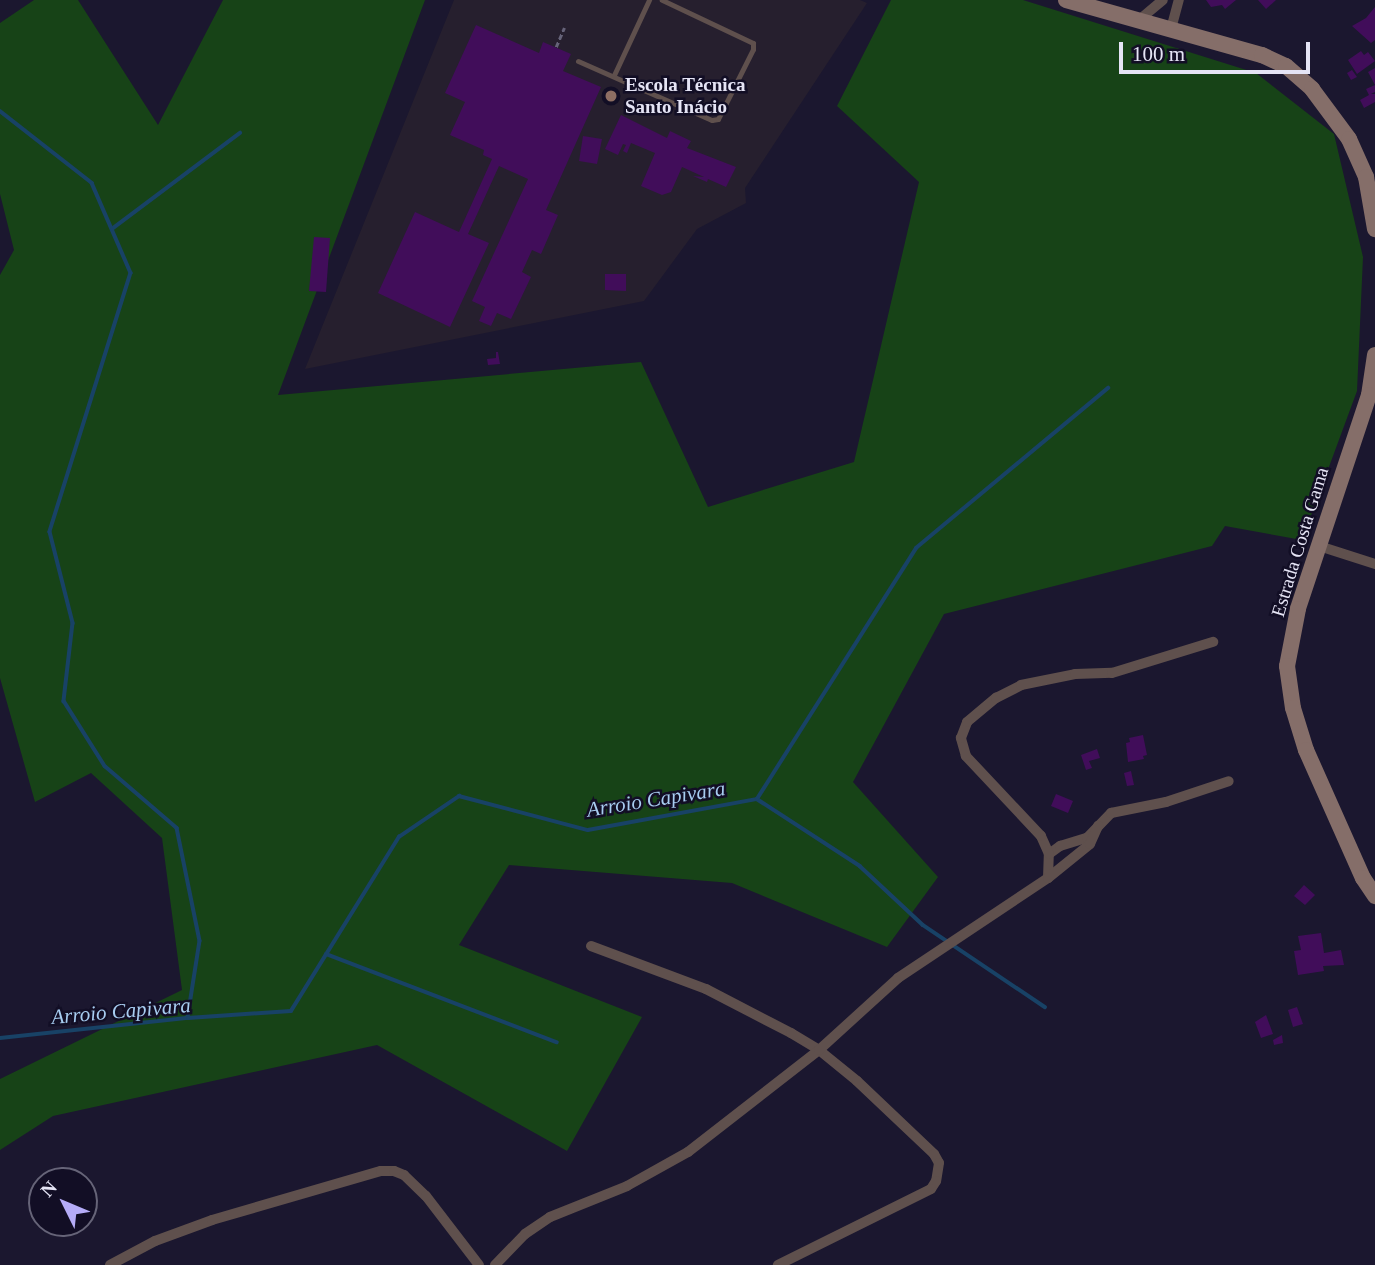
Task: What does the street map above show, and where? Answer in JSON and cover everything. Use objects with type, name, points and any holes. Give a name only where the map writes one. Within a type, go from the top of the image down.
[{"type":"main road","points":[[1066,0],[1262,55],[1286,66],[1312,89],[1349,139],[1366,177],[1375,229]]},
{"type":"main road","name":"Estrada Costa Gama","points":[[1375,355],[1369,395],[1298,609],[1287,666],[1289,688],[1306,750],[1363,878],[1375,896]]},
{"type":"street","points":[[1139,20],[1163,0]]},
{"type":"street","points":[[1171,29],[1179,0]]},
{"type":"street","points":[[1319,546],[1375,565]]},
{"type":"street","points":[[1048,878],[1049,854],[1035,828],[966,756],[961,738],[967,722],[996,698],[1021,685],[1075,674],[1112,673],[1213,642]]},
{"type":"street","points":[[1049,854],[1060,846],[1081,842],[1111,813],[1166,802],[1229,781]]},
{"type":"street","points":[[495,1265],[525,1234],[550,1217],[627,1186],[688,1152],[819,1050],[898,978],[1048,878],[1090,844],[1098,826]]},
{"type":"street","points":[[591,946],[706,989],[819,1050],[893,1112],[934,1154],[939,1163],[936,1181],[922,1195],[778,1265]]},
{"type":"street","points":[[110,1265],[155,1241],[212,1220],[381,1171],[394,1171],[404,1175],[426,1196],[479,1265]]},
{"type":"lane","points":[[614,75],[649,0]]},
{"type":"lane","points":[[578,61],[712,120],[720,117],[753,49],[753,43],[662,0]]},
{"type":"path","points":[[556,47],[564,28]]},
{"type":"shaded area","name":"Escola Técnica Santo Inácio","points":[[454,0],[860,0],[867,3],[745,188],[746,203],[697,229],[644,301],[305,369]]},
{"type":"green space","points":[[34,0],[78,0],[158,125],[223,0],[425,0],[278,395],[641,362],[708,507],[854,462],[919,182],[837,106],[891,0],[1023,0],[1256,73],[1334,134],[1363,257],[1357,391],[1302,540],[1225,526],[1212,546],[944,614],[853,782],[938,877],[887,947],[732,883],[509,865],[459,945],[642,1017],[567,1151],[377,1045],[53,1116],[0,1150],[0,1079],[182,990],[162,838],[91,773],[35,802],[0,678],[0,275],[14,250],[0,194],[0,23]]},
{"type":"building","points":[[1206,0],[1236,0],[1225,9],[1222,5],[1211,7]]},
{"type":"building","points":[[1258,0],[1276,0],[1266,9]]},
{"type":"building","points":[[1375,7],[1375,40],[1371,43],[1352,26],[1366,18]]},
{"type":"building","points":[[476,25],[539,53],[543,42],[571,54],[563,71],[601,87],[546,210],[558,215],[541,254],[532,250],[522,272],[531,277],[511,319],[497,313],[491,326],[479,321],[485,307],[472,301],[528,179],[499,166],[468,234],[489,243],[450,327],[378,293],[415,212],[459,232],[492,159],[483,155],[484,150],[450,135],[465,102],[445,93]]},
{"type":"building","points":[[1361,51],[1364,55],[1368,52],[1375,61],[1357,74],[1348,60]]},
{"type":"building","points":[[1375,68],[1375,85],[1368,72]]},
{"type":"building","points":[[1352,70],[1357,77],[1351,80],[1347,73]]},
{"type":"building","points":[[1375,85],[1375,92],[1371,94],[1375,94],[1375,102],[1364,108],[1360,100],[1369,95],[1366,89]]},
{"type":"building","points":[[621,115],[667,138],[670,131],[691,141],[687,148],[736,167],[726,187],[693,176],[704,177],[682,167],[671,192],[662,195],[641,186],[655,153],[631,143],[627,153],[623,151],[626,145],[623,144],[618,155],[605,149]]},
{"type":"building","points":[[583,136],[602,139],[597,164],[579,161]]},
{"type":"building","points":[[314,237],[330,238],[326,292],[309,291]]},
{"type":"building","points":[[605,274],[626,274],[626,291],[605,290]]},
{"type":"building","points":[[496,352],[500,364],[488,365],[487,359],[496,358]]},
{"type":"building","points":[[1143,735],[1147,755],[1143,756],[1144,759],[1128,762],[1126,743],[1130,742],[1129,738]]},
{"type":"building","points":[[1097,749],[1100,758],[1089,761],[1092,768],[1086,770],[1081,755]]},
{"type":"building","points":[[1131,771],[1134,785],[1127,786],[1124,773]]},
{"type":"building","points":[[1056,794],[1073,801],[1068,813],[1051,806]]},
{"type":"building","points":[[1304,885],[1315,895],[1305,905],[1294,896]]},
{"type":"building","points":[[1321,933],[1324,953],[1341,950],[1344,965],[1323,966],[1324,971],[1298,975],[1294,951],[1301,950],[1298,936]]},
{"type":"building","points":[[1297,1007],[1303,1024],[1293,1027],[1288,1010]]},
{"type":"building","points":[[1266,1015],[1273,1034],[1261,1038],[1255,1022]]},
{"type":"building","points":[[1282,1035],[1283,1043],[1274,1045],[1273,1040]]},
{"type":"waterway","points":[[0,111],[92,183],[131,273],[50,532],[73,623],[64,701],[105,766],[177,828],[200,941],[188,1018]]},
{"type":"waterway","points":[[112,229],[240,133]]},
{"type":"waterway","name":"Arroio Capivara","points":[[0,1038],[188,1018],[291,1011],[399,837],[459,796],[588,830],[757,799],[916,548],[1108,388]]},
{"type":"waterway","points":[[757,799],[860,866],[923,925],[1045,1007]]},
{"type":"waterway","points":[[326,954],[557,1042]]},
{"type":"place","name":"Escola Técnica Santo Inácio","points":[[611,96]]}]
